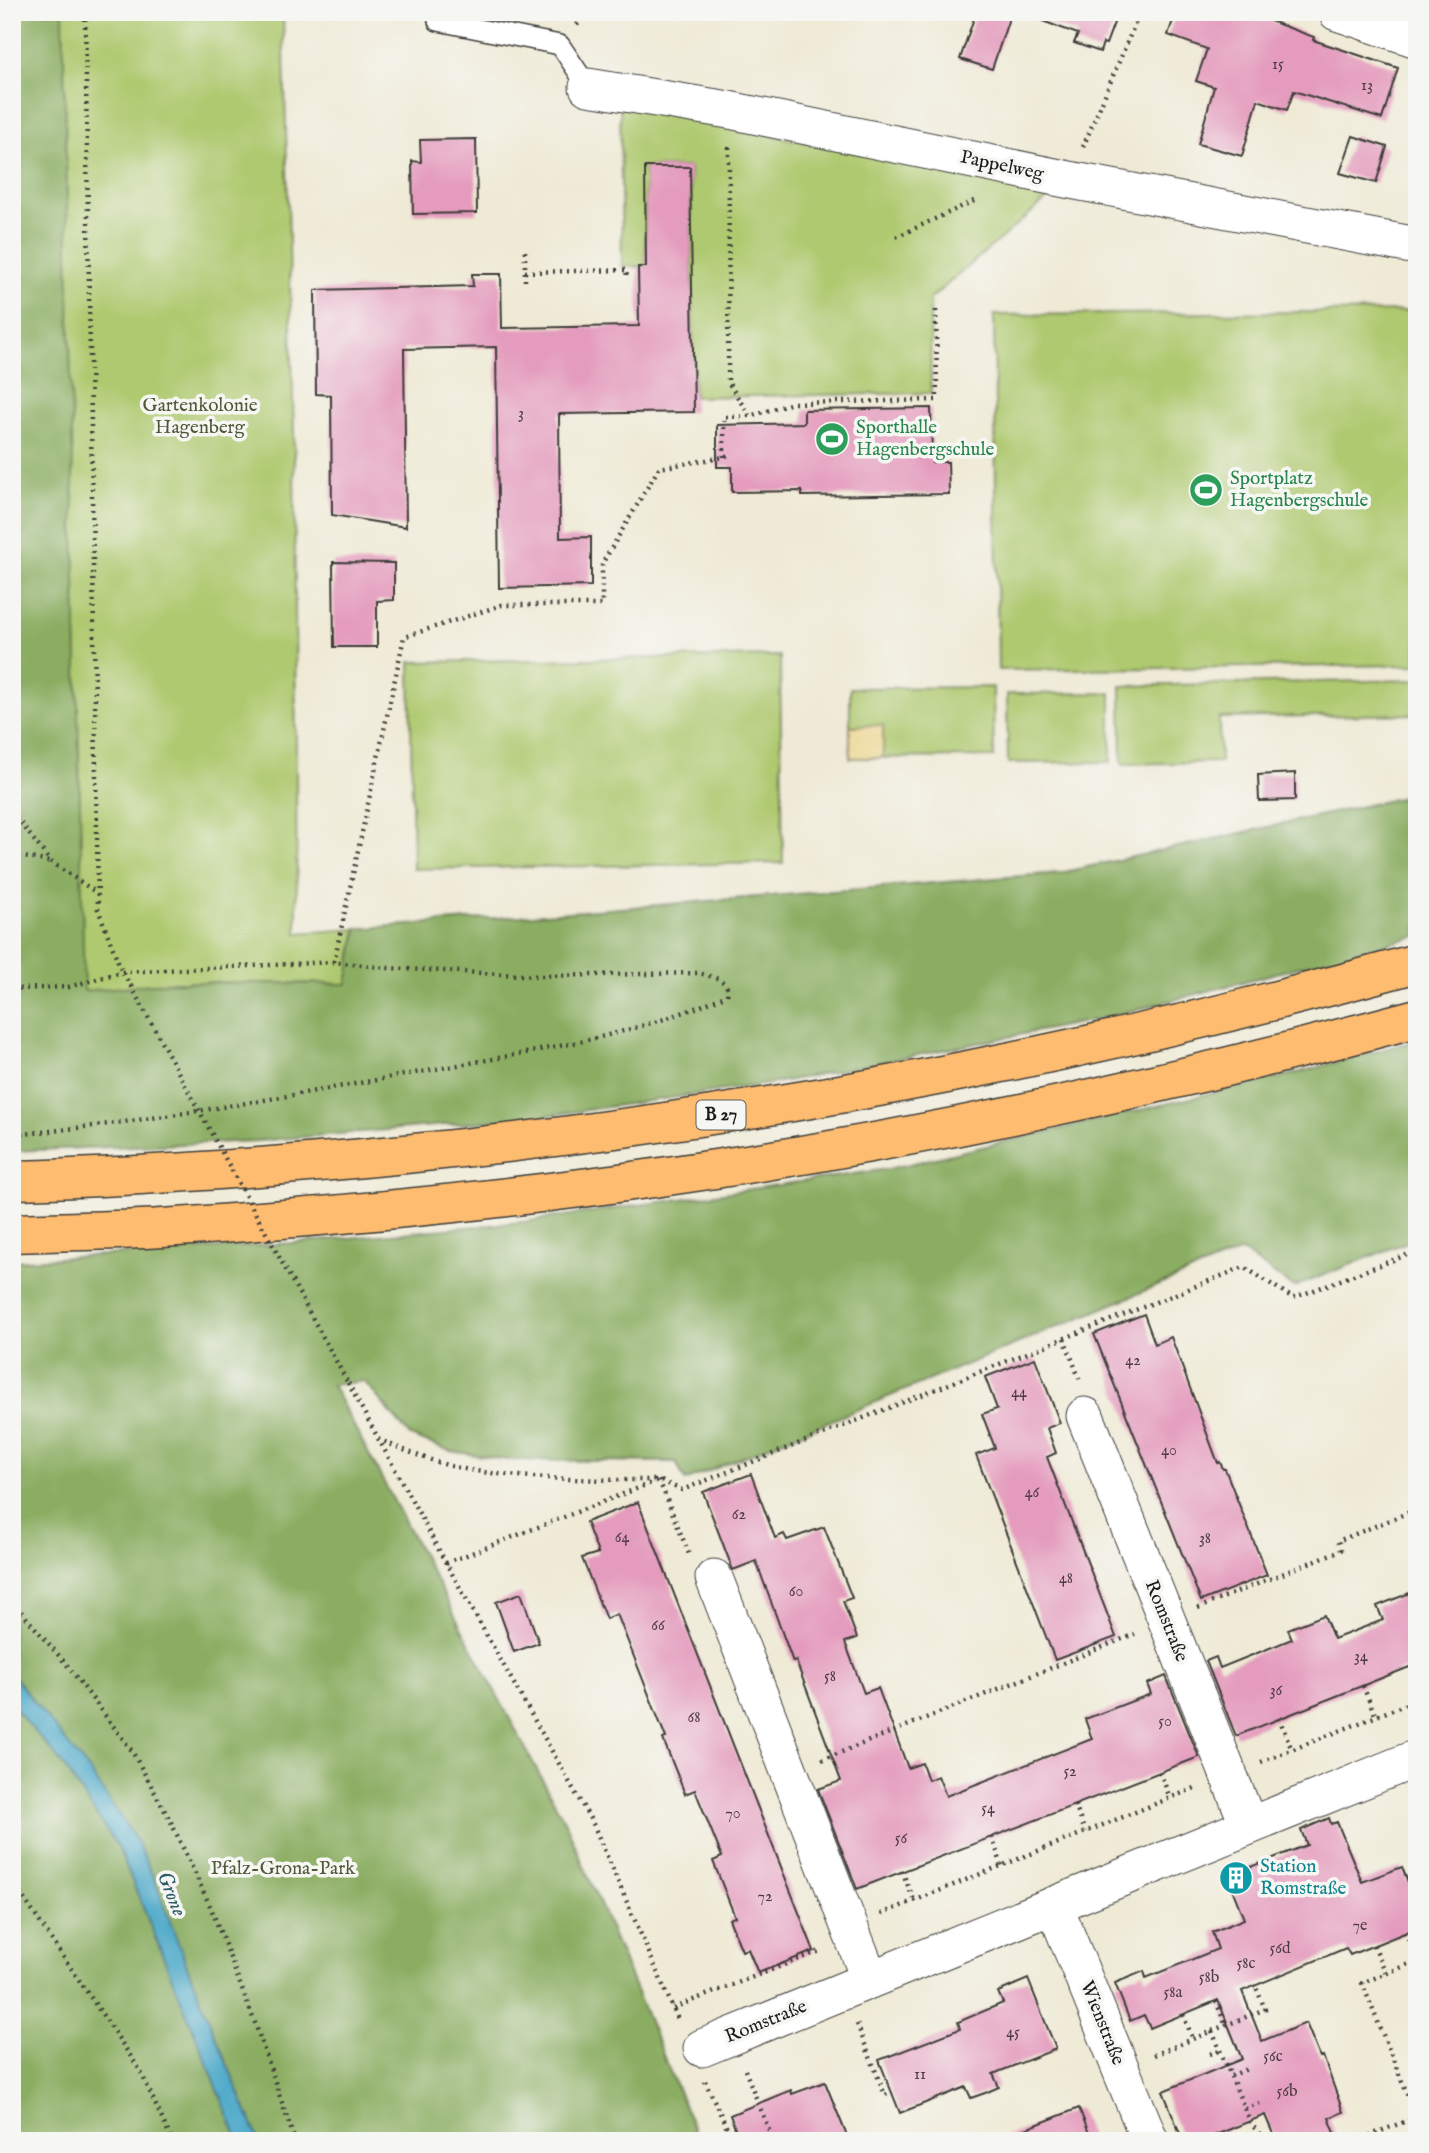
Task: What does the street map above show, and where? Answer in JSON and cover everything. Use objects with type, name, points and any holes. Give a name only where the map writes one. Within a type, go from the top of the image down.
[{"type":"highway","name":"B 27","points":[[12,1181],[340,1161],[480,1147],[769,1108],[976,1069],[1162,1029],[1417,963]]},
{"type":"highway","points":[[12,1233],[160,1228],[385,1209],[674,1175],[1043,1110],[1417,1018]]},
{"type":"street","points":[[1337,12],[1417,40]]},
{"type":"street","name":"Pappelweg","points":[[588,87],[729,110],[1070,180],[1417,246]]},
{"type":"street","name":"Romstraße","points":[[1085,1416],[1249,1826]]},
{"type":"street","points":[[714,1578],[851,1932],[857,1985]]},
{"type":"street","name":"Romstraße","points":[[704,2047],[1417,1758]]},
{"type":"street","name":"Wienstraße","points":[[1054,1905],[1150,2141]]},
{"type":"lane","points":[[438,20],[560,45],[588,87]]},
{"type":"path","points":[[85,12],[98,909],[122,972],[446,1563],[593,1824],[673,2008],[772,2140],[776,2138]]},
{"type":"path","points":[[1070,180],[1140,12]]},
{"type":"path","points":[[729,110],[729,382],[750,416]]},
{"type":"path","points":[[896,237],[989,194]]},
{"type":"path","points":[[525,251],[525,281]]},
{"type":"path","points":[[525,272],[626,270],[626,279]]},
{"type":"path","points":[[724,457],[724,417],[750,416],[793,403],[937,400],[936,306]]},
{"type":"path","points":[[334,962],[404,637],[502,605],[602,605],[602,564],[659,468],[724,457],[732,453]]},
{"type":"path","points":[[12,812],[51,862],[98,893]]},
{"type":"path","points":[[12,855],[51,862]]},
{"type":"path","points":[[12,989],[68,986],[122,972],[334,962],[388,968],[539,976],[699,973],[718,978],[728,989],[727,995],[702,1006],[622,1031],[520,1054],[175,1116],[12,1135]]},
{"type":"path","points":[[378,1439],[413,1454],[470,1470],[543,1477],[659,1480],[682,1490],[1244,1268],[1293,1298],[1417,1251]]},
{"type":"path","points":[[1063,1338],[1090,1408],[1085,1416]]},
{"type":"path","points":[[446,1563],[659,1480]]},
{"type":"path","points":[[659,1480],[694,1566],[714,1578]]},
{"type":"path","points":[[788,1773],[1341,1550],[1338,1541],[1417,1509]]},
{"type":"path","points":[[12,1601],[67,1665],[132,1751],[171,1822],[215,1918],[255,2023],[295,2141]]},
{"type":"path","points":[[1363,1686],[1376,1717]]},
{"type":"path","points":[[673,2008],[851,1932],[914,1900],[1417,1700]]},
{"type":"path","points":[[1279,1718],[1292,1750]]},
{"type":"path","points":[[1160,1772],[1170,1798]]},
{"type":"path","points":[[1075,1805],[1086,1832]]},
{"type":"path","points":[[992,1838],[1002,1866]]},
{"type":"path","points":[[902,1871],[914,1900]]},
{"type":"path","points":[[12,1881],[140,2070],[172,2141]]},
{"type":"path","points":[[1356,2141],[1416,2118],[1362,1983],[1417,1960],[1405,1932]]},
{"type":"path","points":[[1374,1945],[1386,1973]]},
{"type":"path","points":[[857,1985],[885,2095],[892,2092]]},
{"type":"path","points":[[1121,2069],[1265,2009],[1255,1985]]},
{"type":"path","points":[[1216,2001],[1226,2026]]},
{"type":"path","points":[[1183,2015],[1193,2039]]},
{"type":"path","points":[[1212,2031],[1251,2124],[1265,2141],[1275,2138]]},
{"type":"path","points":[[704,2047],[733,2141]]},
{"type":"path","points":[[1210,2054],[1220,2050]]},
{"type":"path","points":[[1231,2076],[1247,2069]]},
{"type":"path","points":[[1410,2101],[1417,2099]]},
{"type":"path","points":[[1244,2110],[1260,2103]]},
{"type":"green space","name":"Gartenkolonie Hagenberg","points":[[12,12],[283,12],[294,434],[297,933],[357,929],[347,984],[172,982],[12,1151]]},
{"type":"green space","points":[[12,12],[63,12],[84,991],[171,982],[347,984],[357,929],[1060,873],[1417,794],[1417,936],[1105,1018],[775,1083],[538,1117],[257,1141],[12,1151]]},
{"type":"green space","points":[[620,104],[1054,193],[930,299],[931,393],[694,397],[690,167],[645,167],[646,267],[622,266]]},
{"type":"green space","name":"Sportplatz Hagenbergschule","points":[[1417,311],[1417,665],[998,670],[994,315]]},
{"type":"green space","points":[[780,656],[783,863],[413,869],[410,662]]},
{"type":"green space","points":[[1417,680],[1417,714],[1219,718],[1220,762],[1122,764],[1121,686]]},
{"type":"green space","points":[[993,687],[994,757],[850,758],[850,688]]},
{"type":"green space","points":[[1111,693],[1111,762],[1008,763],[1007,694]]},
{"type":"green space","name":"Pfalz-Grona-Park","points":[[1417,1040],[1417,1238],[1294,1287],[1241,1251],[685,1481],[676,1462],[508,1460],[450,1451],[410,1436],[364,1381],[332,1385],[568,1828],[699,2141],[12,2141],[12,1261],[293,1243],[522,1222],[888,1169],[1293,1074]]},
{"type":"sand","points":[[883,725],[883,758],[850,758],[850,726]]},
{"type":"water","points":[[12,1674],[91,1773],[137,1842],[259,2141],[239,2141],[119,1849],[61,1762],[12,1705]]},
{"type":"building","points":[[976,12],[1011,12],[992,69],[960,59]]},
{"type":"building","points":[[1029,12],[1118,12],[1106,44],[1103,43],[1100,52],[1074,43],[1078,34],[1029,16]]},
{"type":"building","points":[[1176,12],[1246,12],[1314,37],[1313,40],[1398,68],[1382,119],[1294,91],[1287,110],[1258,100],[1242,156],[1198,144],[1214,87],[1196,81],[1207,49],[1168,35]]},
{"type":"building","points":[[1353,136],[1387,147],[1376,183],[1340,173]]},
{"type":"building","points":[[476,139],[477,213],[413,214],[412,161],[421,162],[420,140]]},
{"type":"building","points":[[645,167],[690,167],[694,412],[559,414],[560,538],[591,537],[591,586],[499,588],[496,347],[404,349],[406,527],[332,515],[331,395],[316,394],[315,290],[473,286],[472,274],[501,274],[502,328],[639,326],[638,267],[646,267]]},
{"type":"building","name":"Sporthalle Hagenbergschule","points":[[931,408],[932,462],[948,462],[949,494],[802,496],[802,491],[732,492],[732,467],[717,467],[717,425],[804,423],[804,410]]},
{"type":"building","points":[[333,562],[394,563],[394,600],[377,601],[377,647],[334,647]]},
{"type":"building","points":[[1295,773],[1295,800],[1259,801],[1258,775]]},
{"type":"building","points":[[1144,1314],[1155,1344],[1171,1337],[1218,1463],[1225,1469],[1267,1575],[1201,1601],[1094,1334]]},
{"type":"building","points":[[1035,1358],[1060,1423],[1047,1428],[1056,1453],[1047,1457],[1116,1637],[1055,1660],[976,1455],[995,1448],[982,1414],[997,1409],[985,1377]]},
{"type":"building","points":[[751,1474],[775,1538],[784,1534],[787,1540],[824,1527],[852,1598],[843,1601],[857,1638],[845,1642],[864,1693],[878,1688],[908,1768],[922,1763],[928,1780],[938,1776],[946,1796],[1092,1739],[1085,1719],[1151,1694],[1147,1684],[1166,1676],[1199,1757],[857,1889],[818,1789],[841,1781],[796,1661],[793,1662],[756,1561],[733,1570],[703,1492]]},
{"type":"building","points":[[638,1502],[814,1951],[758,1973],[748,1949],[742,1951],[729,1919],[735,1917],[713,1861],[722,1857],[695,1790],[685,1794],[617,1614],[606,1619],[582,1558],[598,1553],[586,1522]]},
{"type":"building","points":[[1417,1590],[1417,1664],[1236,1736],[1206,1661],[1216,1657],[1220,1668],[1292,1639],[1288,1629],[1324,1615],[1334,1639],[1383,1620],[1377,1606]]},
{"type":"building","points":[[521,1593],[539,1643],[514,1652],[496,1602]]},
{"type":"building","points":[[1329,1818],[1331,1824],[1337,1822],[1362,1882],[1402,1867],[1408,1882],[1417,1878],[1417,1928],[1350,1955],[1346,1948],[1242,1991],[1262,2041],[1306,2023],[1320,2057],[1323,2056],[1343,2112],[1329,2118],[1335,2133],[1316,2141],[1276,2141],[1265,2115],[1201,2141],[1183,2141],[1163,2091],[1242,2059],[1218,2000],[1150,2028],[1144,2015],[1130,2021],[1115,1983],[1144,1971],[1146,1978],[1218,1949],[1212,1932],[1244,1919],[1227,1876],[1307,1845],[1301,1830]]},
{"type":"building","points":[[1028,1979],[1056,2049],[993,2074],[999,2087],[985,2093],[971,2098],[966,2087],[900,2113],[879,2060],[960,2029],[958,2022],[1003,2003],[998,1992]]},
{"type":"building","points":[[825,2082],[849,2141],[740,2141],[730,2115],[791,2090],[792,2094]]},
{"type":"building","points":[[1079,2108],[1092,2141],[1000,2139]]},
{"type":"place","name":"Sporthalle Hagenbergschule","points":[[832,439]]},
{"type":"place","name":"Sportplatz Hagenbergschule","points":[[1206,490]]},
{"type":"place","name":"Station Romstraße","points":[[1236,1878]]},
{"type":"water label","name":"Grone","points":[[171,1894]]}]
